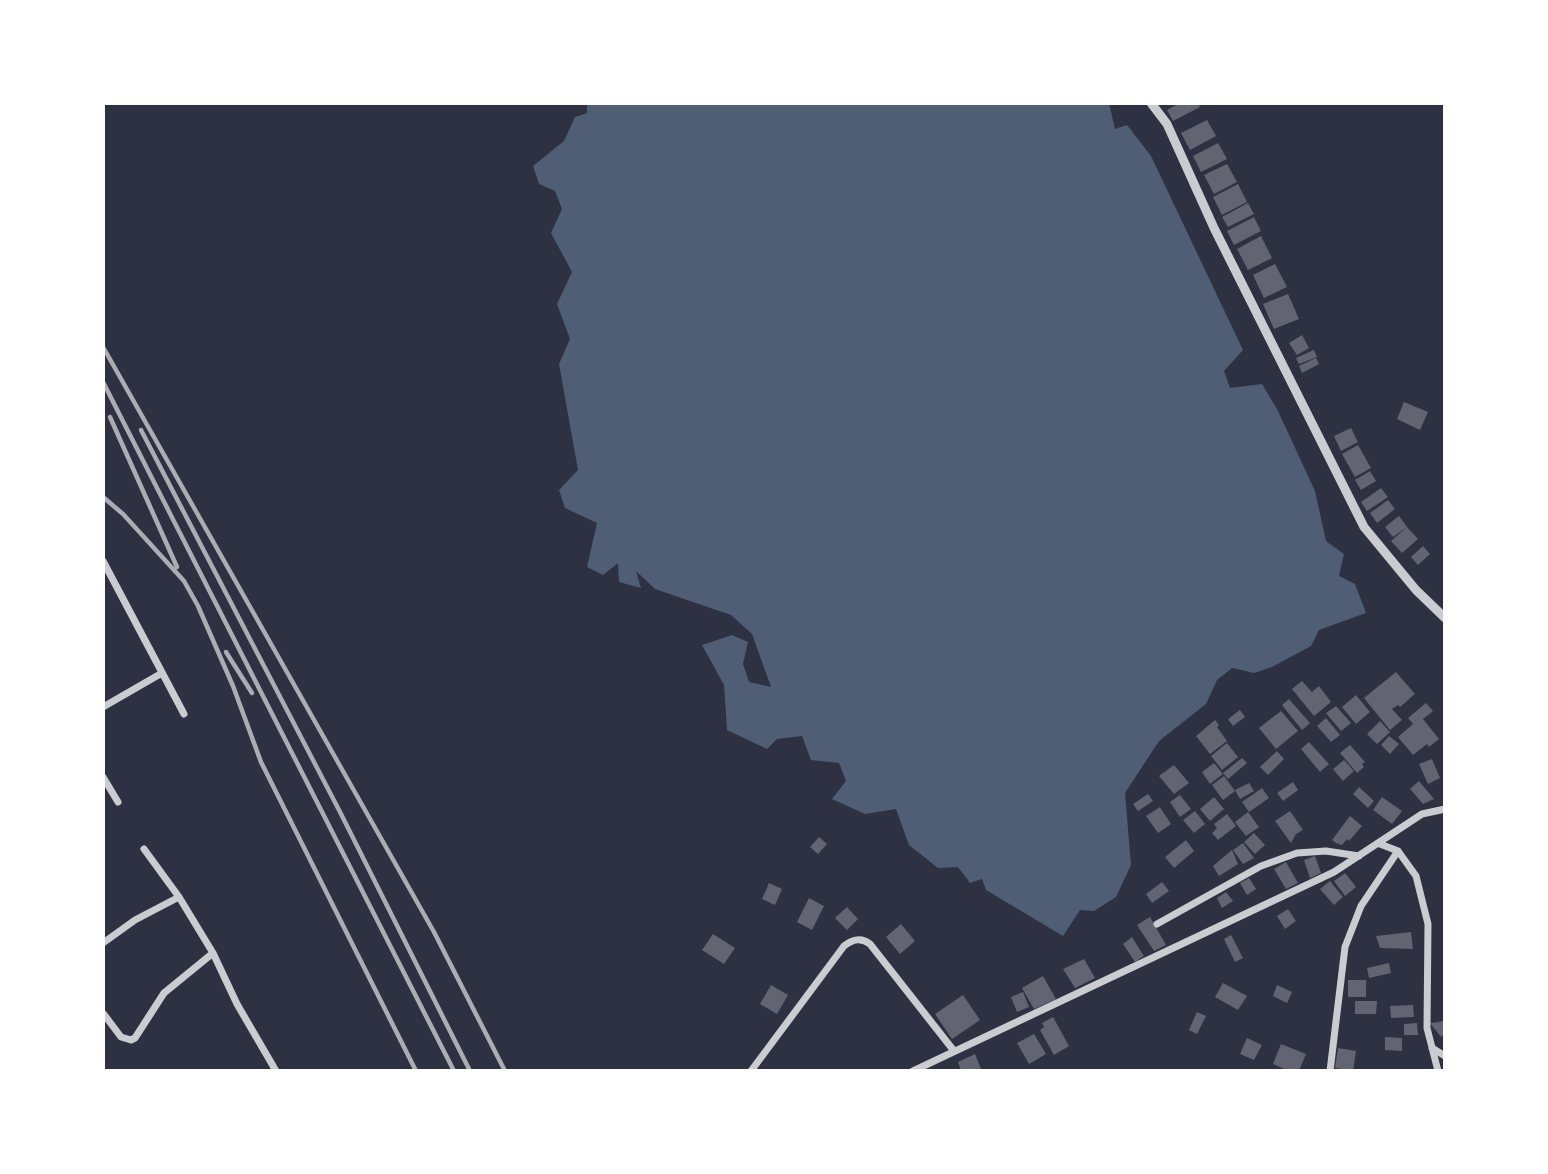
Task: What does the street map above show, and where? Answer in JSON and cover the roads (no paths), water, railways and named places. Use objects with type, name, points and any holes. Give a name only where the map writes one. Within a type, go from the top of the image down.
[{"type":"street","points":[[1152,103],[1167,124],[1214,228],[1364,527],[1416,590],[1445,618]]},
{"type":"street","points":[[103,561],[184,715]]},
{"type":"street","points":[[103,707],[162,673]]},
{"type":"street","points":[[103,777],[118,802]]},
{"type":"street","points":[[913,1071],[1334,872],[1422,814],[1445,809]]},
{"type":"street","points":[[1380,844],[1398,851],[1416,876],[1427,925],[1427,1028],[1438,1071]]},
{"type":"street","points":[[144,849],[213,953],[237,1004],[276,1071]]},
{"type":"street","points":[[1157,924],[1261,866],[1297,853],[1326,851],[1360,856]]},
{"type":"street","points":[[1330,1071],[1345,947],[1361,906],[1398,851]]},
{"type":"street","points":[[103,943],[135,920],[178,897]]},
{"type":"street","points":[[751,1071],[844,946],[857,939],[870,944],[954,1051]]},
{"type":"street","points":[[103,1013],[121,1037],[131,1040],[135,1038],[164,993],[213,953]]},
{"type":"street","points":[[1432,1048],[1445,1056]]},
{"type":"water","points":[[587,103],[1109,103],[1115,129],[1127,125],[1151,156],[1243,350],[1224,371],[1230,388],[1262,384],[1278,411],[1315,491],[1326,541],[1344,554],[1339,576],[1355,584],[1366,613],[1319,630],[1311,646],[1272,667],[1254,673],[1232,668],[1217,680],[1206,704],[1159,741],[1125,793],[1131,865],[1116,897],[1094,911],[1080,910],[1063,936],[986,890],[982,879],[970,883],[958,867],[938,868],[909,845],[896,809],[865,814],[832,799],[846,781],[839,763],[811,760],[802,736],[777,739],[767,749],[727,730],[724,685],[702,645],[732,635],[748,642],[743,664],[749,682],[771,687],[752,634],[731,615],[655,589],[636,571],[641,588],[619,582],[618,563],[603,575],[587,567],[597,523],[565,508],[559,490],[578,470],[559,364],[570,339],[557,304],[572,272],[551,233],[562,209],[555,191],[539,184],[533,166],[564,141],[575,117],[587,113]]},
{"type":"railway","points":[[103,347],[434,932],[505,1071]]},
{"type":"railway","points":[[103,382],[454,1071]]},
{"type":"railway","points":[[110,417],[177,567]]},
{"type":"railway","points":[[141,430],[339,810],[470,1071]]},
{"type":"railway","points":[[103,497],[123,514],[184,581],[198,606],[233,686],[261,762],[416,1071]]},
{"type":"railway","points":[[226,652],[252,693]]}]
